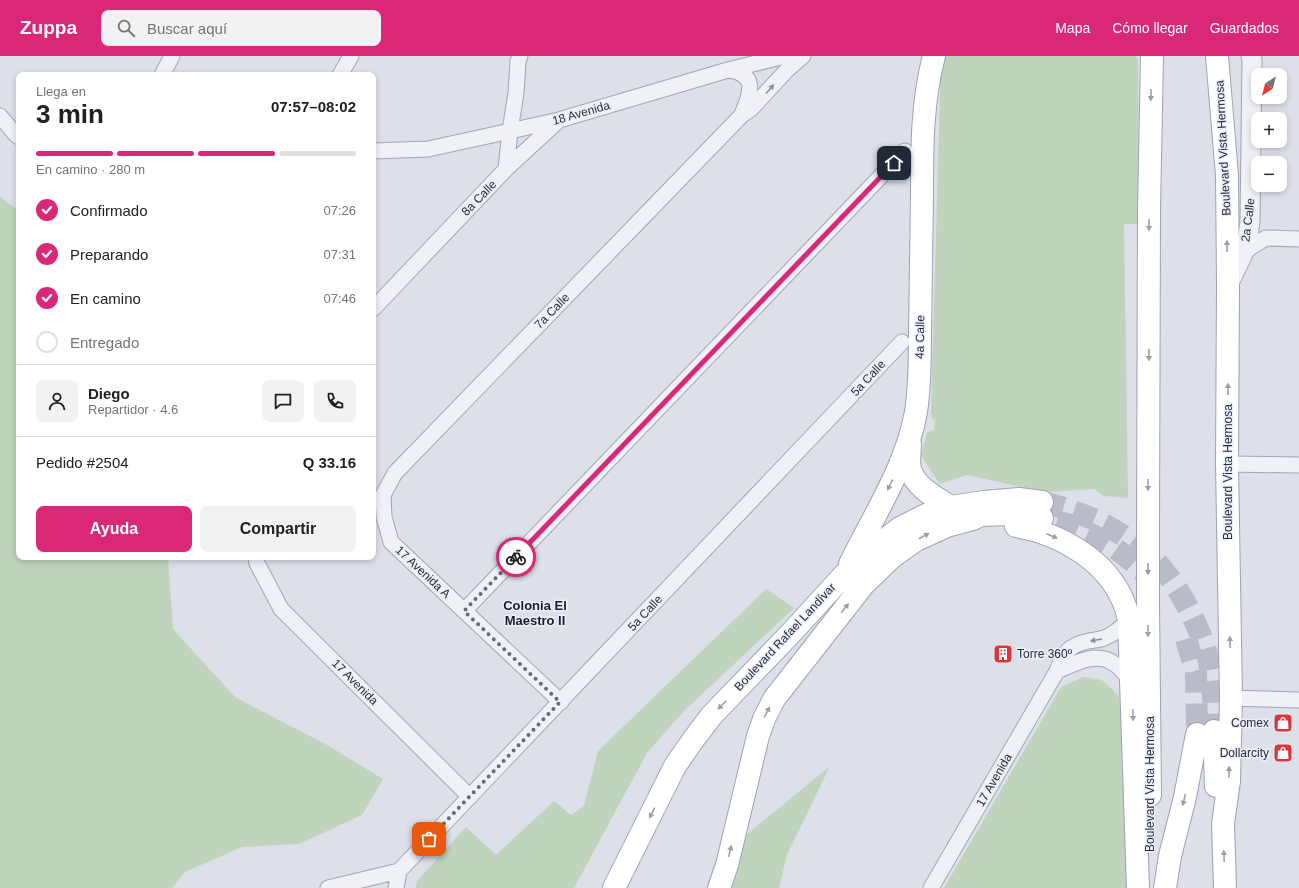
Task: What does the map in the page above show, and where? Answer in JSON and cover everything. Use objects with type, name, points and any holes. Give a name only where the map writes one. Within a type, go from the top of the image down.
[{"type":"main road","points":[[1204,56],[1215,121],[1227,175]]},
{"type":"main road","name":"Boulevard Vista Hermosa","points":[[1217,56],[1227,175],[1227,464],[1231,698],[1229,781],[1223,824],[1225,888]]},
{"type":"main road","name":"4a Calle","points":[[845,574],[896,474],[910,436],[916,412],[919,386],[921,317],[922,148],[930,57]]},
{"type":"main road","name":"Boulevard Vista Hermosa","points":[[1151,888],[1148,536],[1149,218],[1153,59]]},
{"type":"main road","points":[[910,436],[910,468],[915,479],[922,488],[951,507]]},
{"type":"main road","name":"Boulevard Rafael Landívar","points":[[614,888],[675,766],[693,740],[712,715],[792,632],[845,574],[862,558],[900,528],[932,512],[951,507],[984,502],[1019,499],[1042,510],[1024,515],[981,515],[932,532],[916,540],[892,557],[864,584],[774,699],[764,719],[758,736],[727,865],[719,888]]},
{"type":"main road","points":[[973,519],[1025,527],[1066,542],[1094,562],[1117,589],[1124,602],[1129,620],[1138,888]]},
{"type":"main road","points":[[1165,888],[1170,856],[1185,797],[1205,733],[1223,824]]},
{"type":"street","points":[[164,72],[172,56]]},
{"type":"street","points":[[342,72],[352,56]]},
{"type":"street","name":"8a Calle","points":[[376,306],[506,169],[516,93],[518,61],[520,56]]},
{"type":"street","name":"18 Avenida","points":[[376,151],[428,149],[559,120],[728,70],[742,62],[785,56]]},
{"type":"street","name":"7a Calle","points":[[384,518],[383,495],[395,473],[742,115],[751,109],[786,71],[803,56]]},
{"type":"street","name":"2a Calle","points":[[1228,285],[1243,254],[1248,237],[1250,221],[1252,125],[1251,56]]},
{"type":"street","name":"7a Calle","points":[[728,70],[739,73],[745,77],[749,83],[751,91],[742,115]]},
{"type":"street","points":[[0,116],[16,135]]},
{"type":"street","points":[[506,169],[559,120]]},
{"type":"street","points":[[464,611],[904,151]]},
{"type":"street","points":[[1250,221],[1266,238]]},
{"type":"street","points":[[1243,254],[1266,238],[1299,240]]},
{"type":"street","name":"5a Calle","points":[[399,871],[902,342]]},
{"type":"street","points":[[1227,464],[1299,466]]},
{"type":"street","name":"17 Avenida A","points":[[384,518],[391,542],[560,702]]},
{"type":"street","name":"17 Avenida","points":[[256,560],[281,609],[470,797]]},
{"type":"street","name":"17 Avenida","points":[[931,888],[1057,671],[1064,655],[1073,646],[1080,643],[1104,639],[1129,620]]},
{"type":"street","points":[[1057,671],[1083,660],[1103,658],[1114,663],[1132,683]]},
{"type":"street","points":[[1231,698],[1299,700]]},
{"type":"street","points":[[328,888],[399,871],[396,888]]},
{"type":"green space","points":[[941,56],[1136,56],[1138,60],[1139,224],[1124,224],[1128,498],[1104,496],[1094,489],[1049,492],[1039,491],[967,475],[940,484],[921,456],[927,433],[934,429],[935,420],[932,419],[931,413]]},
{"type":"green space","points":[[0,197],[16,209],[16,560],[168,560],[173,629],[235,697],[327,745],[383,779],[362,815],[299,844],[242,847],[185,872],[172,888],[0,888]]},
{"type":"green space","points":[[766,589],[794,608],[684,711],[647,753],[574,888],[416,888],[417,881],[466,827],[496,855],[554,801],[571,815],[584,806],[598,751]]},
{"type":"green space","points":[[1083,677],[1102,680],[1119,696],[1125,717],[1127,888],[944,888],[1061,687]]},
{"type":"green space","points":[[830,766],[787,855],[779,888],[727,888],[745,836]]},
{"type":"tunnel","points":[[1042,502],[1080,513],[1114,530],[1151,556],[1170,579],[1189,610],[1201,636],[1207,654],[1212,683],[1214,731]]},
{"type":"tunnel","points":[[1057,521],[1085,531],[1112,546],[1135,564],[1157,586]]},
{"type":"tunnel","points":[[1186,639],[1196,672],[1197,734]]},
{"type":"way so far","points":[[429,839],[560,702],[464,611],[516,557]]},
{"type":"place","name":"Torre 360º","points":[[1003,654]]},
{"type":"place","name":"Comex","points":[[1283,723]]},
{"type":"place","name":"Dollarcity","points":[[1283,753]]},
{"type":"district","name":"Colonia El Maestro II","points":[[535,612]]},
{"type":"route","points":[[516,557],[894,163]]}]
